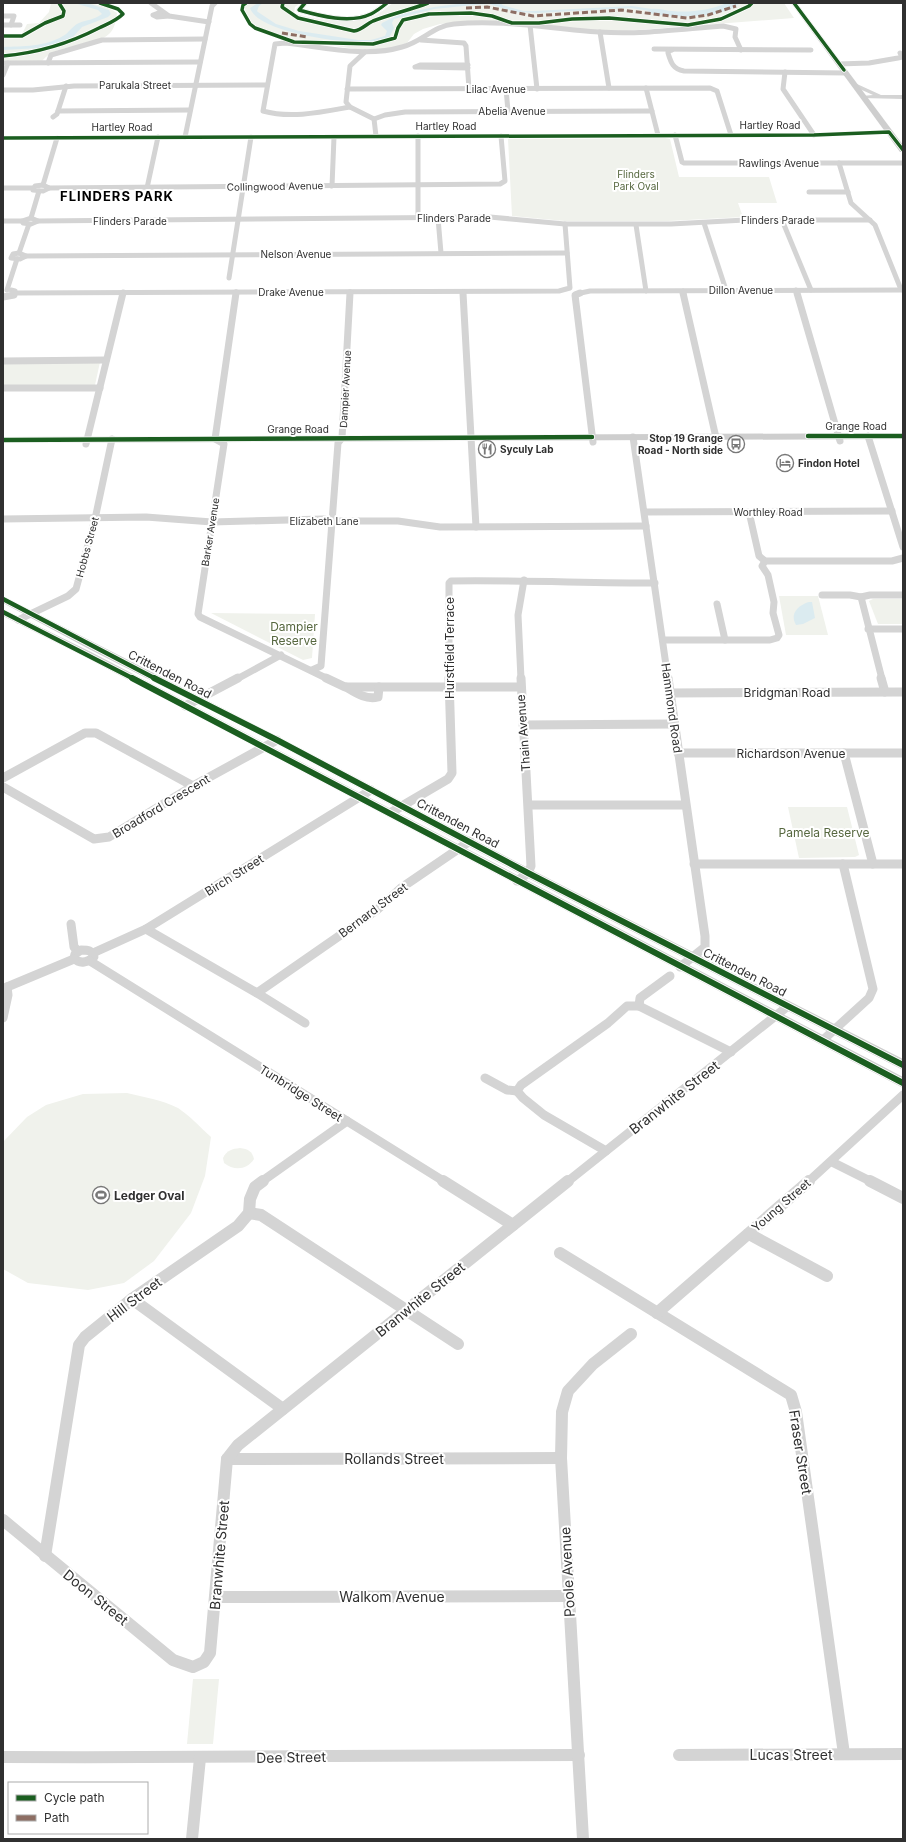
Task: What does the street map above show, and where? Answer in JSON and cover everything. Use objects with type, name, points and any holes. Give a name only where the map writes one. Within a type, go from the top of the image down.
[{"type":"main road","points":[[794,3],[903,150]]},
{"type":"main road","name":"Grange Road","points":[[3,440],[86,442],[634,440],[869,438],[903,436]]},
{"type":"main road","name":"Grange Road","points":[[869,438],[903,441]]},
{"type":"main road","name":"Grange Road","points":[[3,445],[86,442]]},
{"type":"main road","name":"Crittenden Road","points":[[3,599],[93,648],[277,740],[470,841],[522,877],[680,967],[776,1015],[903,1083]]},
{"type":"main road","name":"Crittenden Road","points":[[3,612],[458,849],[522,877],[693,958],[903,1065]]},
{"type":"street","points":[[151,3],[161,12],[169,16]]},
{"type":"street","points":[[185,137],[212,6],[215,3]]},
{"type":"street","points":[[305,3],[300,10],[341,17],[369,15],[387,3]]},
{"type":"street","points":[[161,12],[153,15],[209,22]]},
{"type":"street","points":[[3,16],[14,16],[11,25]]},
{"type":"street","points":[[350,107],[315,113],[270,113],[263,110],[275,44],[365,52],[385,51],[404,47],[420,40],[434,29],[453,24],[486,23],[530,25],[600,32],[731,26],[736,29],[735,37],[741,50]]},
{"type":"street","points":[[3,25],[20,25]]},
{"type":"street","points":[[530,25],[537,89]]},
{"type":"street","points":[[600,32],[610,88]]},
{"type":"street","points":[[48,63],[51,55],[102,40],[205,39]]},
{"type":"street","points":[[420,40],[464,43],[466,46],[469,89]]},
{"type":"street","points":[[654,50],[811,50]]},
{"type":"street","points":[[672,50],[668,51],[668,53],[673,67],[679,70],[846,73]]},
{"type":"street","points":[[365,52],[350,66],[346,102],[350,107],[374,119],[376,136]]},
{"type":"street","points":[[840,64],[869,63],[898,58],[902,55]]},
{"type":"street","points":[[3,75],[5,63],[200,62]]},
{"type":"street","points":[[420,65],[468,67],[415,67],[420,65]]},
{"type":"street","points":[[785,72],[783,88],[814,135]]},
{"type":"street","name":"Parukala Street","points":[[3,90],[33,90],[66,86],[267,85]]},
{"type":"street","points":[[855,85],[883,97]]},
{"type":"street","points":[[54,117],[58,111],[66,86]]},
{"type":"street","points":[[646,88],[658,135]]},
{"type":"street","name":"Lilac Avenue","points":[[347,89],[715,89],[731,135]]},
{"type":"street","points":[[506,89],[508,111]]},
{"type":"street","points":[[864,97],[903,97]]},
{"type":"street","points":[[58,111],[190,110]]},
{"type":"street","name":"Abelia Avenue","points":[[374,119],[385,115],[405,112],[652,111]]},
{"type":"street","name":"Hartley Road","points":[[3,138],[814,135],[889,132]]},
{"type":"street","name":"Rawlings Avenue","points":[[675,135],[682,162],[684,163],[903,163]]},
{"type":"street","points":[[418,136],[418,218]]},
{"type":"street","name":"Collingwood Avenue","points":[[49,188],[500,184],[504,180],[501,136]]},
{"type":"street","points":[[147,188],[158,137]]},
{"type":"street","points":[[230,278],[251,137]]},
{"type":"street","points":[[332,186],[334,137]]},
{"type":"street","points":[[43,185],[57,138]]},
{"type":"street","points":[[839,163],[851,203],[875,225],[900,288],[903,290]]},
{"type":"street","points":[[3,188],[33,188],[43,185],[49,188]]},
{"type":"street","points":[[33,188],[34,190],[39,191],[49,188]]},
{"type":"street","points":[[3,298],[12,296],[15,293],[12,290],[5,290],[18,256],[39,191]]},
{"type":"street","points":[[809,192],[848,192]]},
{"type":"street","name":"Flinders Parade","points":[[30,221],[490,217],[565,224],[636,225],[732,221],[870,220]]},
{"type":"street","points":[[438,218],[441,253]]},
{"type":"street","points":[[782,220],[811,290]]},
{"type":"street","points":[[3,221],[30,221]]},
{"type":"street","points":[[704,223],[726,290]]},
{"type":"street","points":[[565,224],[567,253]]},
{"type":"street","points":[[636,225],[646,291]]},
{"type":"street","name":"Nelson Avenue","points":[[18,256],[567,253]]},
{"type":"street","name":"Drake Avenue","points":[[15,293],[464,292],[566,290],[570,288],[567,253]]},
{"type":"street","points":[[3,256],[18,256]]},
{"type":"street","points":[[796,290],[840,438]]},
{"type":"street","name":"Dillon Avenue","points":[[593,440],[575,296],[579,292],[903,290]]},
{"type":"street","points":[[683,291],[716,439]]},
{"type":"street","name":"Barker Avenue","points":[[236,292],[219,441],[212,522],[198,614],[204,619],[312,670],[366,698],[373,699],[378,697],[379,687]]},
{"type":"street","name":"Dampier Avenue","points":[[312,670],[321,666],[340,441],[350,292]]},
{"type":"street","points":[[464,292],[476,527]]},
{"type":"street","points":[[86,442],[123,293]]},
{"type":"street","points":[[3,361],[106,360]]},
{"type":"street","points":[[3,388],[100,388]]},
{"type":"street","points":[[869,438],[903,547]]},
{"type":"street","name":"Hammond Road","points":[[634,440],[663,640],[684,804],[705,936],[705,947],[680,967]]},
{"type":"street","name":"Hobbs Street","points":[[18,620],[68,596],[76,589],[95,519],[111,442]]},
{"type":"street","name":"Worthley Road","points":[[645,512],[892,510]]},
{"type":"street","points":[[749,512],[759,556],[766,561],[902,561]]},
{"type":"street","name":"Elizabeth Lane","points":[[3,519],[53,519],[84,516],[95,519],[146,517],[212,522],[286,521],[303,519],[398,522],[440,527],[646,526]]},
{"type":"street","points":[[663,640],[770,640],[777,638],[779,635],[773,613],[774,602],[768,575],[762,566],[766,561]]},
{"type":"street","name":"Hurstfield Terrace","points":[[390,813],[451,776],[449,583],[451,581],[524,580],[590,583],[655,583]]},
{"type":"street","name":"Thain Avenue","points":[[522,877],[531,866],[520,687],[518,615],[524,580]]},
{"type":"street","points":[[822,595],[850,595],[862,597],[870,595],[903,595]]},
{"type":"street","points":[[862,597],[868,629],[885,692]]},
{"type":"street","points":[[717,604],[725,640]]},
{"type":"street","points":[[868,629],[903,629]]},
{"type":"street","points":[[184,706],[281,655]]},
{"type":"street","name":"Barker Avenue","points":[[344,686],[520,687]]},
{"type":"street","name":"Bridgman Road","points":[[670,693],[903,692]]},
{"type":"street","points":[[522,725],[674,724]]},
{"type":"street","points":[[3,778],[85,733],[91,732],[96,733],[193,786]]},
{"type":"street","name":"Broadford Crescent","points":[[3,787],[94,839],[101,839],[109,837],[193,786],[277,740]]},
{"type":"street","points":[[844,753],[873,864]]},
{"type":"street","name":"Richardson Avenue","points":[[678,754],[903,753]]},
{"type":"street","name":"Birch Street","points":[[91,957],[146,929],[371,790]]},
{"type":"street","points":[[528,805],[684,804]]},
{"type":"street","name":"Bernard Street","points":[[256,992],[378,909],[401,888],[470,841]]},
{"type":"street","points":[[694,864],[903,864]]},
{"type":"street","points":[[823,1040],[869,998],[873,989],[843,864]]},
{"type":"street","points":[[71,924],[74,947],[79,962],[91,957]]},
{"type":"street","points":[[146,929],[256,992],[305,1023]]},
{"type":"street","points":[[3,1018],[8,995],[5,985],[76,955]]},
{"type":"street","name":"Tunbridge Street","points":[[91,957],[513,1225]]},
{"type":"street","points":[[639,1006],[640,998],[670,976]]},
{"type":"street","points":[[517,1091],[520,1085],[608,1023],[627,1006],[639,1006],[730,1052]]},
{"type":"street","name":"Branwhite Street","points":[[193,1667],[204,1662],[210,1653],[227,1459],[238,1445],[788,1006]]},
{"type":"street","points":[[485,1078],[507,1090],[517,1091],[524,1099],[555,1121],[606,1150]]},
{"type":"street","name":"Young Street","points":[[657,1313],[832,1162],[903,1096]]},
{"type":"street","points":[[348,1121],[255,1186],[248,1204],[249,1213],[261,1215],[458,1344]]},
{"type":"street","points":[[832,1162],[903,1198]]},
{"type":"street","name":"Hill Street","points":[[45,1556],[79,1346],[85,1337],[132,1299],[238,1226],[249,1213]]},
{"type":"street","points":[[749,1234],[827,1276]]},
{"type":"street","name":"Fraser Street","points":[[560,1253],[791,1395],[796,1412],[844,1754]]},
{"type":"street","points":[[132,1299],[283,1409]]},
{"type":"street","name":"Poole Avenue","points":[[583,1839],[561,1458],[562,1412],[568,1392],[593,1364],[630,1334]]},
{"type":"street","name":"Rollands Street","points":[[227,1459],[561,1458]]},
{"type":"street","name":"Doon Street","points":[[3,1520],[173,1660],[193,1667]]},
{"type":"street","name":"Walkom Avenue","points":[[215,1597],[568,1596]]},
{"type":"street","name":"Lucas Street","points":[[679,1755],[903,1754]]},
{"type":"street","name":"Dee Street","points":[[3,1757],[200,1758],[391,1755],[579,1755]]},
{"type":"street","points":[[192,1839],[200,1758]]},
{"type":"green space","points":[[51,3],[86,3],[102,6],[117,13],[116,21],[112,31],[103,38],[57,51],[42,61],[3,61],[3,34],[22,34],[27,24],[39,23],[49,12]]},
{"type":"green space","points":[[249,3],[300,3],[295,7],[294,13],[311,18],[344,21],[372,17],[393,3],[784,3],[794,18],[625,31],[579,29],[530,23],[464,22],[440,24],[423,29],[414,34],[407,43],[380,50],[356,49],[280,38],[251,28],[243,13],[243,7]]},
{"type":"green space","name":"Flinders Park Oval","points":[[508,139],[670,139],[679,177],[769,177],[777,203],[738,203],[743,217],[668,221],[565,221],[512,216]]},
{"type":"green space","points":[[100,362],[95,385],[3,386],[3,363]]},
{"type":"green space","points":[[779,596],[818,596],[828,635],[786,635]]},
{"type":"green space","points":[[873,599],[903,599],[903,624],[878,624],[869,601]]},
{"type":"green space","name":"Dampier Reserve","points":[[211,613],[315,614],[312,658],[303,660]]},
{"type":"green space","name":"Pamela Reserve","points":[[788,807],[847,807],[859,855],[855,857],[799,858]]},
{"type":"green space","name":"Ledger Oval","points":[[127,1093],[159,1101],[178,1108],[211,1137],[205,1176],[191,1213],[154,1261],[124,1283],[88,1290],[28,1283],[3,1269],[3,1142],[27,1117],[46,1105],[83,1094]]},
{"type":"green space","points":[[240,1148],[251,1152],[254,1159],[251,1163],[244,1167],[236,1168],[228,1166],[224,1163],[223,1158],[226,1153],[232,1149]]},
{"type":"green space","points":[[193,1679],[219,1679],[213,1744],[187,1744]]},
{"type":"shaded area","points":[[74,3],[87,3],[109,10],[111,14],[108,17],[82,27],[73,37],[51,46],[3,50],[3,47],[34,45],[56,40],[65,35],[77,24],[102,14],[98,10]]},
{"type":"shaded area","points":[[258,3],[263,3],[259,6],[257,11],[276,24],[299,31],[358,40],[371,40],[385,36],[387,31],[381,25],[382,23],[398,15],[434,7],[465,3],[503,3],[502,5],[524,11],[632,6],[686,14],[708,11],[732,3],[738,3],[710,12],[680,16],[631,8],[537,13],[516,12],[489,4],[434,9],[394,19],[392,23],[394,28],[389,38],[376,42],[360,42],[325,39],[286,30],[269,24],[257,17],[250,8]]},
{"type":"shaded area","points":[[812,602],[815,618],[803,624],[796,625],[794,621],[794,613],[799,607]]},
{"type":"waterway","points":[[653,11],[673,14],[695,14],[716,10],[735,3]]},
{"type":"marked path","points":[[466,8],[487,7],[533,16],[621,10],[687,18],[708,15],[736,6]]},
{"type":"marked path","points":[[282,33],[307,37]]},
{"type":"cycle path","points":[[3,36],[22,36],[45,23],[63,16],[64,11],[59,3]]},
{"type":"cycle path","points":[[3,56],[30,53],[53,48],[75,40],[119,18],[123,14],[118,9],[100,3]]},
{"type":"cycle path","points":[[246,3],[243,5],[242,10],[250,24],[255,28],[294,42],[373,44],[395,38],[398,28],[403,20],[429,14],[471,13],[492,16],[512,23],[539,23],[572,19],[609,18],[688,25],[721,19],[749,6],[752,3]]},
{"type":"cycle path","points":[[283,3],[282,7],[298,18],[354,31],[360,30],[372,21],[408,11],[428,3]]},
{"type":"cycle path","points":[[305,3],[299,10],[324,16],[343,18],[368,15],[387,3]]},
{"type":"cycle path","points":[[794,3],[844,70]]},
{"type":"cycle path","points":[[3,138],[814,135],[889,132],[903,150]]},
{"type":"cycle path","points":[[808,436],[903,436]]},
{"type":"cycle path","points":[[3,440],[592,437]]},
{"type":"cycle path","points":[[3,599],[93,647],[277,740],[528,873],[903,1065]]},
{"type":"cycle path","points":[[3,612],[87,654],[903,1083]]},
{"type":"place","name":"Stop 19 Grange Road - North side","points":[[736,444]]},
{"type":"place","name":"Syculy Lab","points":[[487,449]]},
{"type":"place","name":"Findon Hotel","points":[[785,463]]},
{"type":"place","name":"Ledger Oval","points":[[101,1195]]},
{"type":"district","name":"FLINDERS PARK","points":[[117,196]]}]
